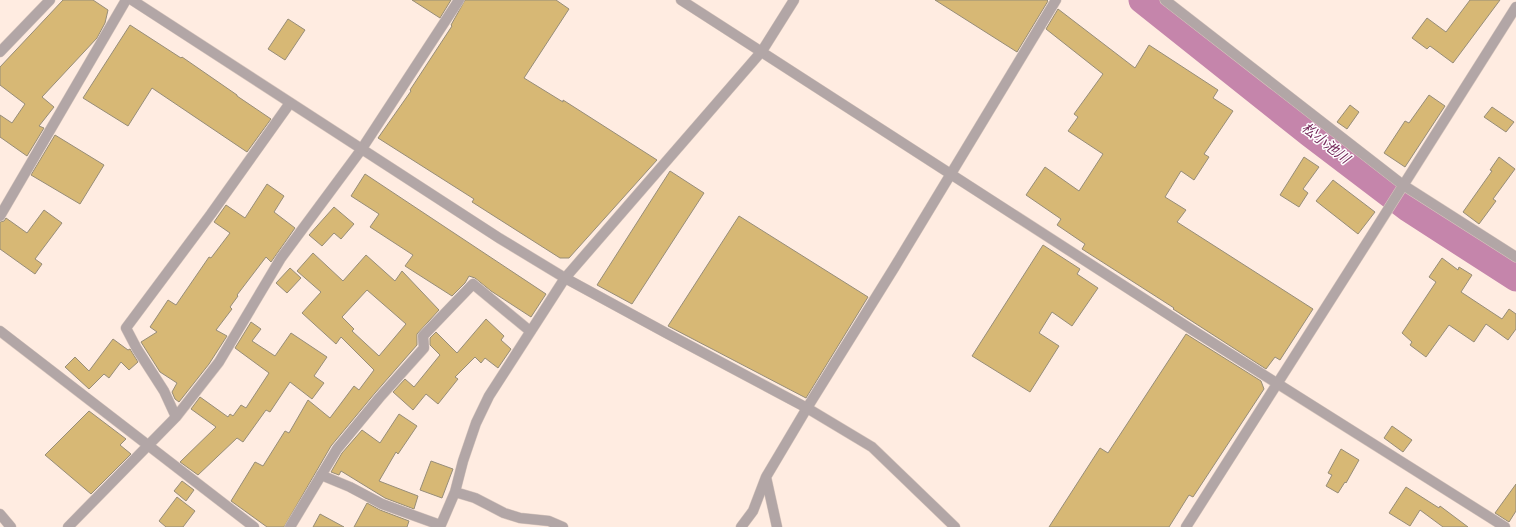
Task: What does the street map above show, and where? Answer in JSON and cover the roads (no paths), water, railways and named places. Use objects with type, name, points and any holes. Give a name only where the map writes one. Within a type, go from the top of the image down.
[{"type":"street","points":[[0,52],[50,0]]},
{"type":"street","points":[[0,216],[126,0]]},
{"type":"street","points":[[132,0],[498,238],[565,278],[807,408],[872,447],[955,527]]},
{"type":"street","points":[[68,527],[176,417],[219,362],[281,258],[361,150],[459,0]]},
{"type":"street","points":[[681,0],[762,51],[950,175],[1505,527]]},
{"type":"street","points":[[321,475],[350,487],[382,504],[440,526],[455,492],[463,461],[476,423],[489,396],[565,278],[762,51],[794,0]]},
{"type":"street","points":[[741,527],[753,510],[766,477],[807,408],[1056,0]]},
{"type":"street","points":[[1165,0],[1402,186],[1516,257]]},
{"type":"street","points":[[1186,527],[1516,7]]},
{"type":"street","points":[[176,417],[164,391],[134,344],[126,328],[211,214],[290,103]]},
{"type":"street","points":[[290,527],[342,443],[380,397],[424,348],[423,336],[473,284],[530,331]]},
{"type":"street","points":[[0,331],[147,446],[254,527]]},
{"type":"street","points":[[766,477],[777,527]]},
{"type":"street","points":[[455,492],[475,498],[504,513],[520,518],[549,521],[563,527]]},
{"type":"street","points":[[0,514],[11,527]]},
{"type":"waterway","name":"松小池川","points":[[1142,0],[1309,133],[1409,209],[1516,278]]}]
